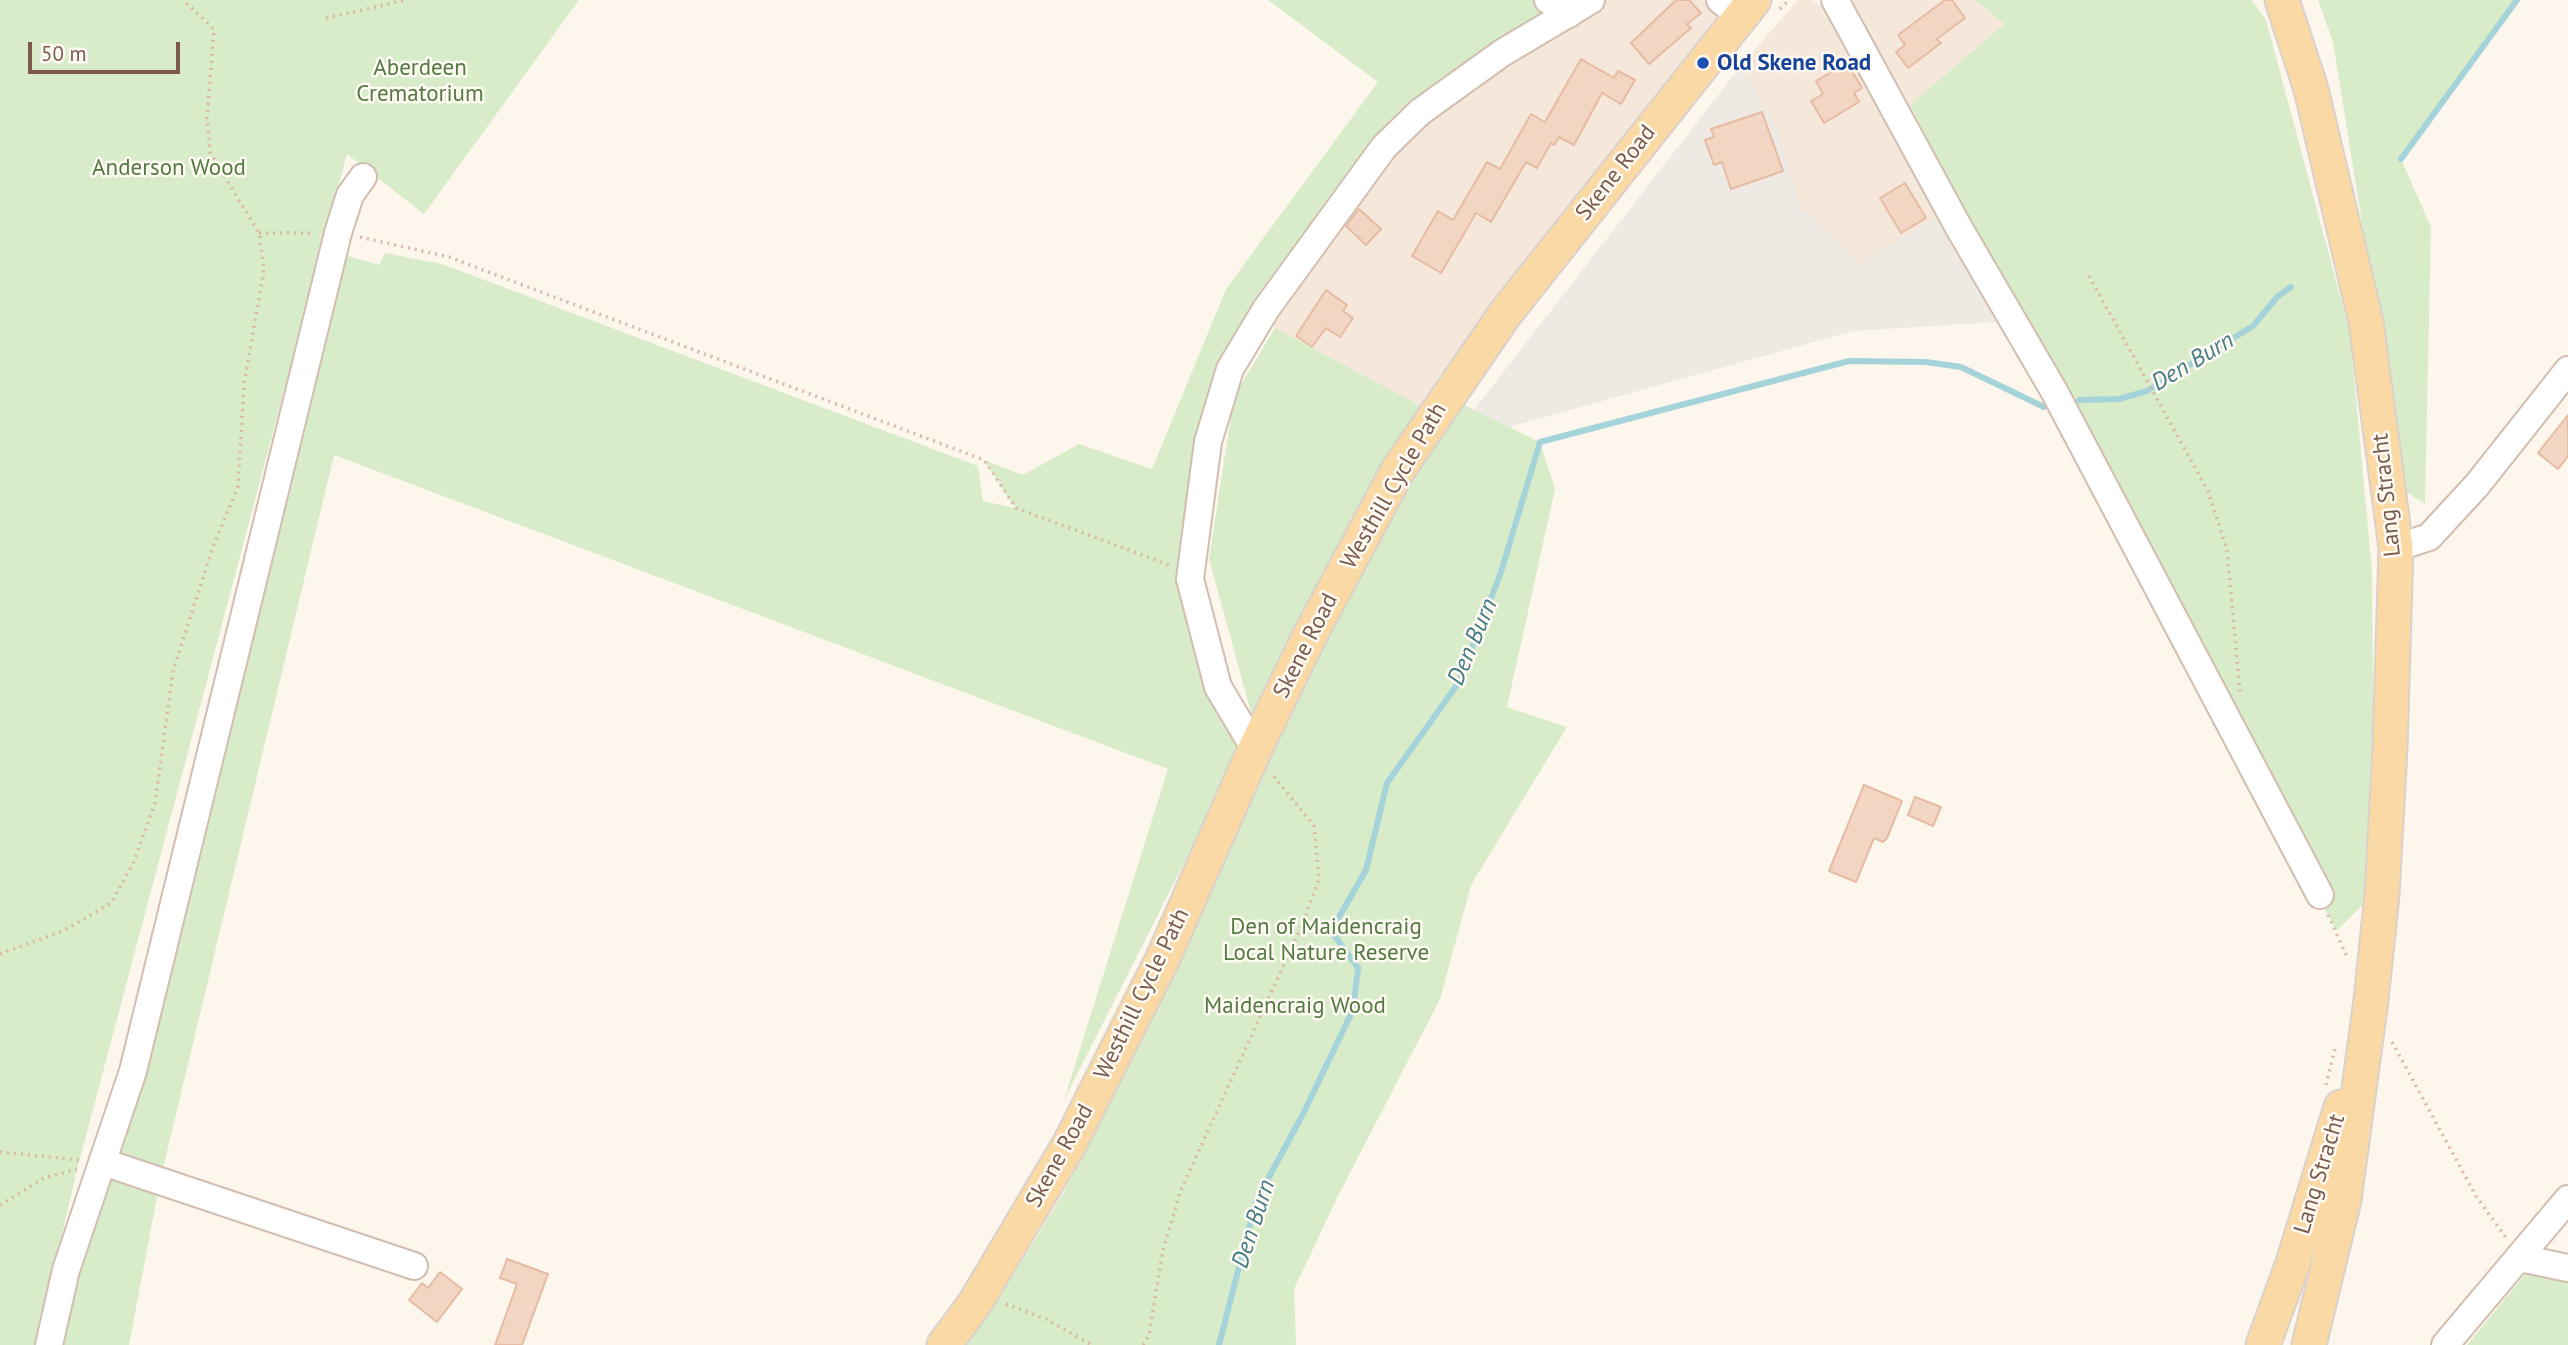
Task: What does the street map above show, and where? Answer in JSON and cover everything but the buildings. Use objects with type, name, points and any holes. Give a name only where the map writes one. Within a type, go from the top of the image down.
[{"type":"main road","name":"Lang Stracht","points":[[2282,0],[2311,89],[2366,322],[2396,548],[2383,869],[2371,1000],[2344,1200],[2309,1345]]},
{"type":"main road","name":"Skene Road","points":[[944,1345],[975,1303],[1070,1143],[1260,758],[1309,637],[1398,470],[1505,314],[1749,7]]},
{"type":"main road","name":"Lang Stracht","points":[[2263,1345],[2293,1263],[2371,1000]]},
{"type":"street","points":[[1835,0],[1959,228],[2054,391],[2320,895]]},
{"type":"street","points":[[1260,758],[1219,687],[1191,573],[1208,442],[1230,369],[1266,309],[1384,147],[1420,112],[1569,5]]},
{"type":"street","points":[[48,1345],[66,1270],[132,1071],[338,233],[350,195],[363,177]]},
{"type":"street","points":[[2396,548],[2429,537],[2476,485],[2568,370]]},
{"type":"street","points":[[103,1162],[414,1266]]},
{"type":"street","points":[[2445,1345],[2568,1199]]},
{"type":"street","points":[[2520,1258],[2568,1268]]},
{"type":"path","points":[[0,954],[63,931],[111,903],[133,864],[155,803],[173,671],[213,547],[238,486],[244,384],[264,270],[258,233],[210,152],[207,117],[214,29],[183,0]]},
{"type":"path","points":[[326,18],[406,0]]},
{"type":"path","points":[[1749,7],[1788,0]]},
{"type":"path","points":[[258,233],[338,233],[449,257],[986,461],[1016,508],[1191,573]]},
{"type":"path","points":[[2089,276],[2208,491],[2227,550],[2240,692]]},
{"type":"path","points":[[1143,1345],[1149,1335],[1163,1250],[1180,1192],[1303,923],[1319,879],[1314,826],[1260,758]]},
{"type":"path","points":[[2385,1031],[2476,1196],[2520,1258]]},
{"type":"path","points":[[0,1152],[103,1162]]},
{"type":"path","points":[[0,1205],[44,1178],[103,1162]]},
{"type":"path","points":[[998,1300],[1046,1319],[1092,1345]]},
{"type":"shaded area","points":[[1591,0],[1720,0],[1741,17],[1421,406],[1275,328],[1266,309],[1384,147]]},
{"type":"shaded area","points":[[1798,0],[1812,0],[1833,13],[1940,216],[1860,263],[1800,206],[1778,128],[1740,67]]},
{"type":"shaded area","points":[[1848,0],[1975,0],[2004,24],[1910,105]]},
{"type":"shaded area","points":[[1740,67],[1778,128],[1800,206],[1860,263],[1940,216],[1996,322],[1853,331],[1509,427],[1474,410]]},
{"type":"green space","name":"Anderson Wood","points":[[0,0],[579,0],[424,214],[347,154],[79,1162],[36,1345],[0,1345]]},
{"type":"green space","points":[[1268,0],[1548,0],[1569,14],[1420,112],[1230,369],[1190,573],[1248,737],[1064,1100],[1168,769],[334,455],[160,1181],[129,1345],[62,1345],[76,1282],[143,1076],[344,255],[379,265],[385,253],[442,264],[978,466],[983,501],[1015,508],[984,460],[1023,475],[1079,444],[1152,469],[1226,289],[1378,82]]},
{"type":"green space","points":[[1975,0],[2252,0],[2266,20],[2350,333],[2372,571],[2374,777],[2366,902],[2336,931],[2054,391],[1910,105],[2004,24]]},
{"type":"green space","points":[[2318,0],[2517,0],[2401,159],[2431,227],[2425,504],[2405,491],[2333,42]]},
{"type":"green space","points":[[1275,328],[1421,406],[1252,716],[1209,559],[1234,396]]},
{"type":"green space","name":"Maidencraig Wood","points":[[1462,404],[1540,442],[1555,489],[1507,707],[1567,727],[1471,885],[1440,999],[1338,1196],[1294,1289],[1296,1345],[966,1345],[990,1313],[1062,1195],[1146,1029],[1286,720],[1398,504]]},
{"type":"green space","points":[[2527,1272],[2568,1281],[2568,1345],[2467,1345]]},
{"type":"waterway","name":"Den Burn","points":[[2401,159],[2517,0]]},
{"type":"waterway","name":"Den Burn","points":[[2079,400],[2119,399],[2147,391],[2253,326],[2278,296],[2291,287]]},
{"type":"waterway","name":"Den Burn","points":[[1219,1345],[1256,1201],[1303,1114],[1353,1010],[1358,968],[1331,931],[1366,870],[1387,783],[1459,682],[1501,572],[1540,442],[1849,361],[1926,362],[1961,367],[2044,407]]},
{"type":"place","name":"Old Skene Road","points":[[1703,63]]},
{"type":"park label","name":"Aberdeen Crematorium","points":[[420,81]]},
{"type":"park label","name":"Den of Maidencraig Local Nature Reserve","points":[[1326,940]]}]
